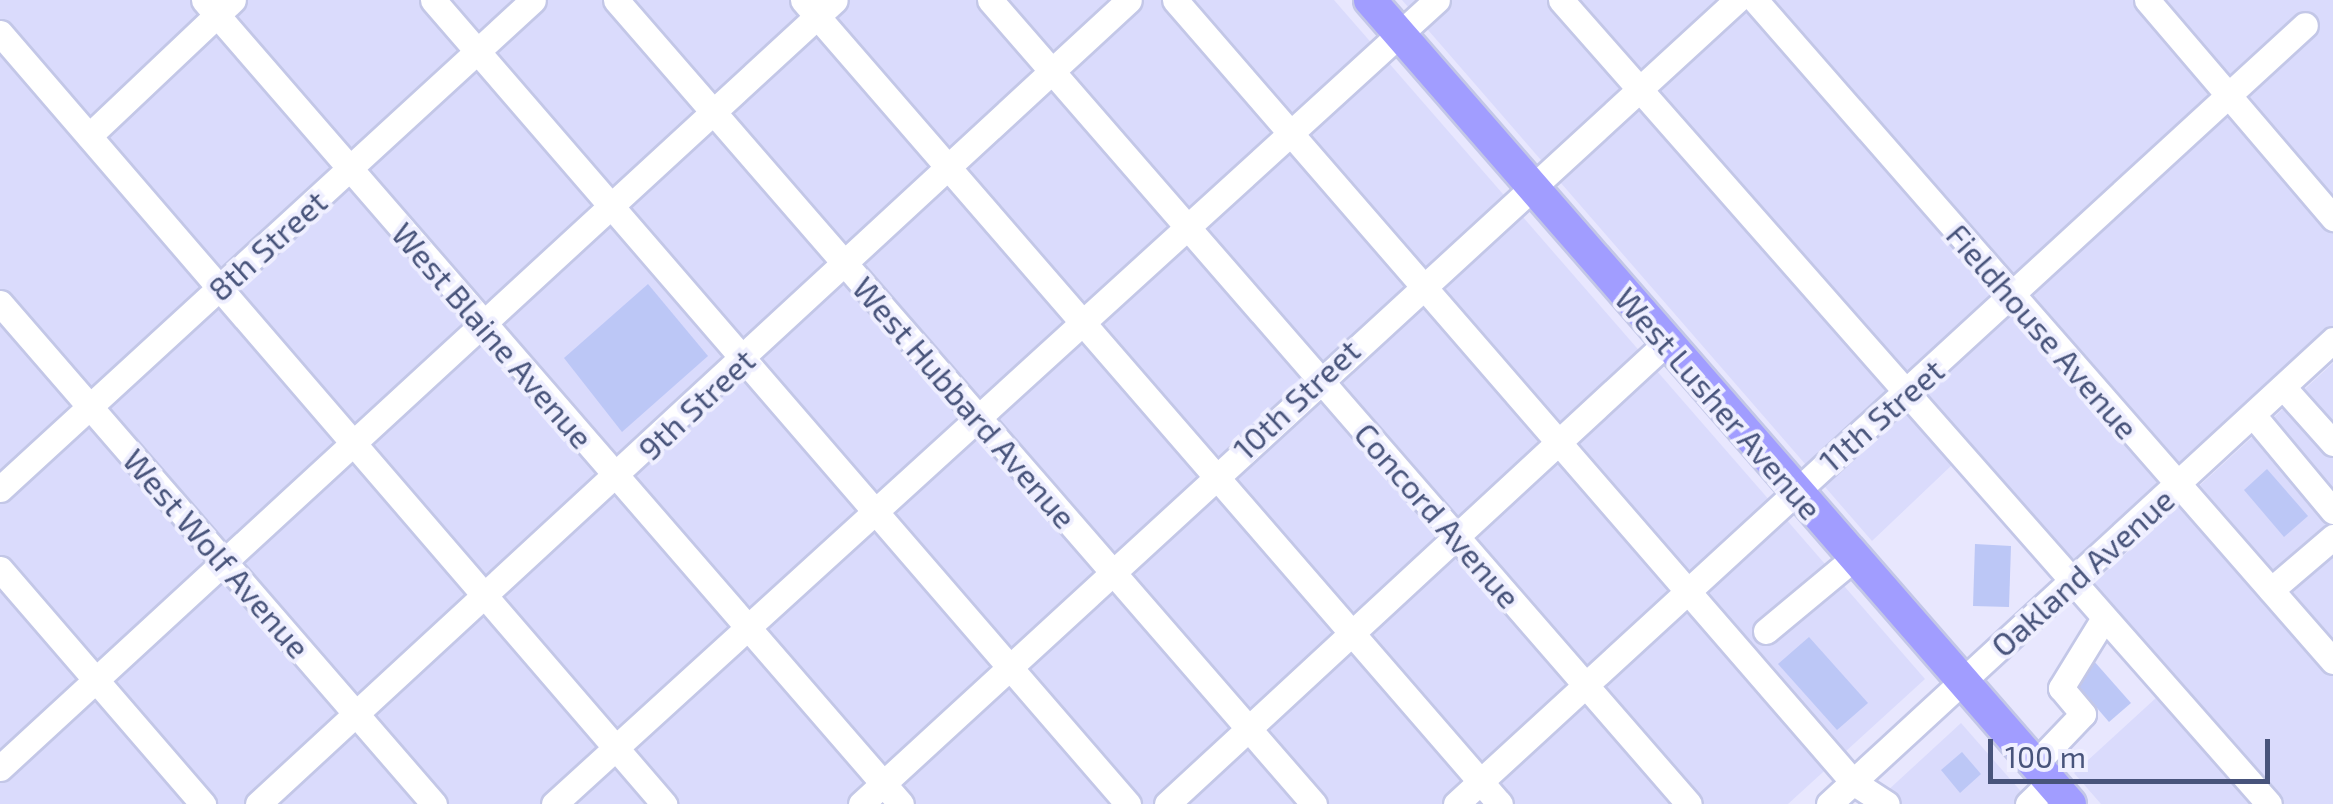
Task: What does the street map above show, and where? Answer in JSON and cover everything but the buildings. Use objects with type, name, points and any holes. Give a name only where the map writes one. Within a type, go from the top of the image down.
[{"type":"main road","name":"West Lusher Avenue","points":[[1370,0],[1962,682],[2046,789]]},
{"type":"street","points":[[433,0],[1128,804]]},
{"type":"street","name":"8th Street","points":[[0,488],[533,0]]},
{"type":"street","name":"West Hubbard Avenue","points":[[616,0],[1314,804]]},
{"type":"street","name":"Concord Avenue","points":[[990,0],[1688,804]]},
{"type":"street","name":"9th Street","points":[[258,804],[846,266],[1129,0]]},
{"type":"street","points":[[1175,0],[1419,287],[1853,782],[1887,804]]},
{"type":"street","points":[[554,804],[1437,0]]},
{"type":"street","points":[[1561,0],[2101,623],[2269,804]]},
{"type":"street","name":"10th Street","points":[[861,804],[892,794],[1009,667],[1318,378],[1737,0]]},
{"type":"street","name":"Fieldhouse Avenue","points":[[1755,0],[2333,661]]},
{"type":"street","points":[[2147,0],[2333,218]]},
{"type":"street","points":[[89,136],[218,5]]},
{"type":"street","name":"West Blaine Avenue","points":[[218,5],[350,169],[484,326],[892,794]]},
{"type":"street","points":[[0,768],[612,210],[715,114],[819,5],[948,169],[1500,804]]},
{"type":"street","name":"11th Street","points":[[1456,804],[1795,490],[2016,299],[2304,25]]},
{"type":"street","points":[[0,33],[664,804]]},
{"type":"street","name":"West Wolf Avenue","points":[[0,303],[434,804]]},
{"type":"street","name":"Oakland Avenue","points":[[1829,804],[2333,340]]},
{"type":"street","points":[[1166,804],[1454,534],[1667,342]]},
{"type":"street","points":[[2283,387],[2333,443]]},
{"type":"street","points":[[2253,415],[2333,511]]},
{"type":"street","points":[[2271,590],[2333,537]]},
{"type":"street","points":[[1766,631],[1854,558]]},
{"type":"street","points":[[0,570],[203,804]]},
{"type":"street","points":[[2046,789],[2083,714],[2061,688],[2101,623]]},
{"type":"shaded area","points":[[0,0],[1334,0],[1925,679],[1788,804],[0,804]]},
{"type":"shaded area","points":[[1402,0],[2333,0],[2333,326],[2057,578],[1953,464],[1872,541]]},
{"type":"shaded area","points":[[2333,363],[2333,804],[2101,804],[2074,773],[2169,686],[2085,591]]},
{"type":"shaded area","points":[[1961,723],[2032,804],[1873,804]]}]
